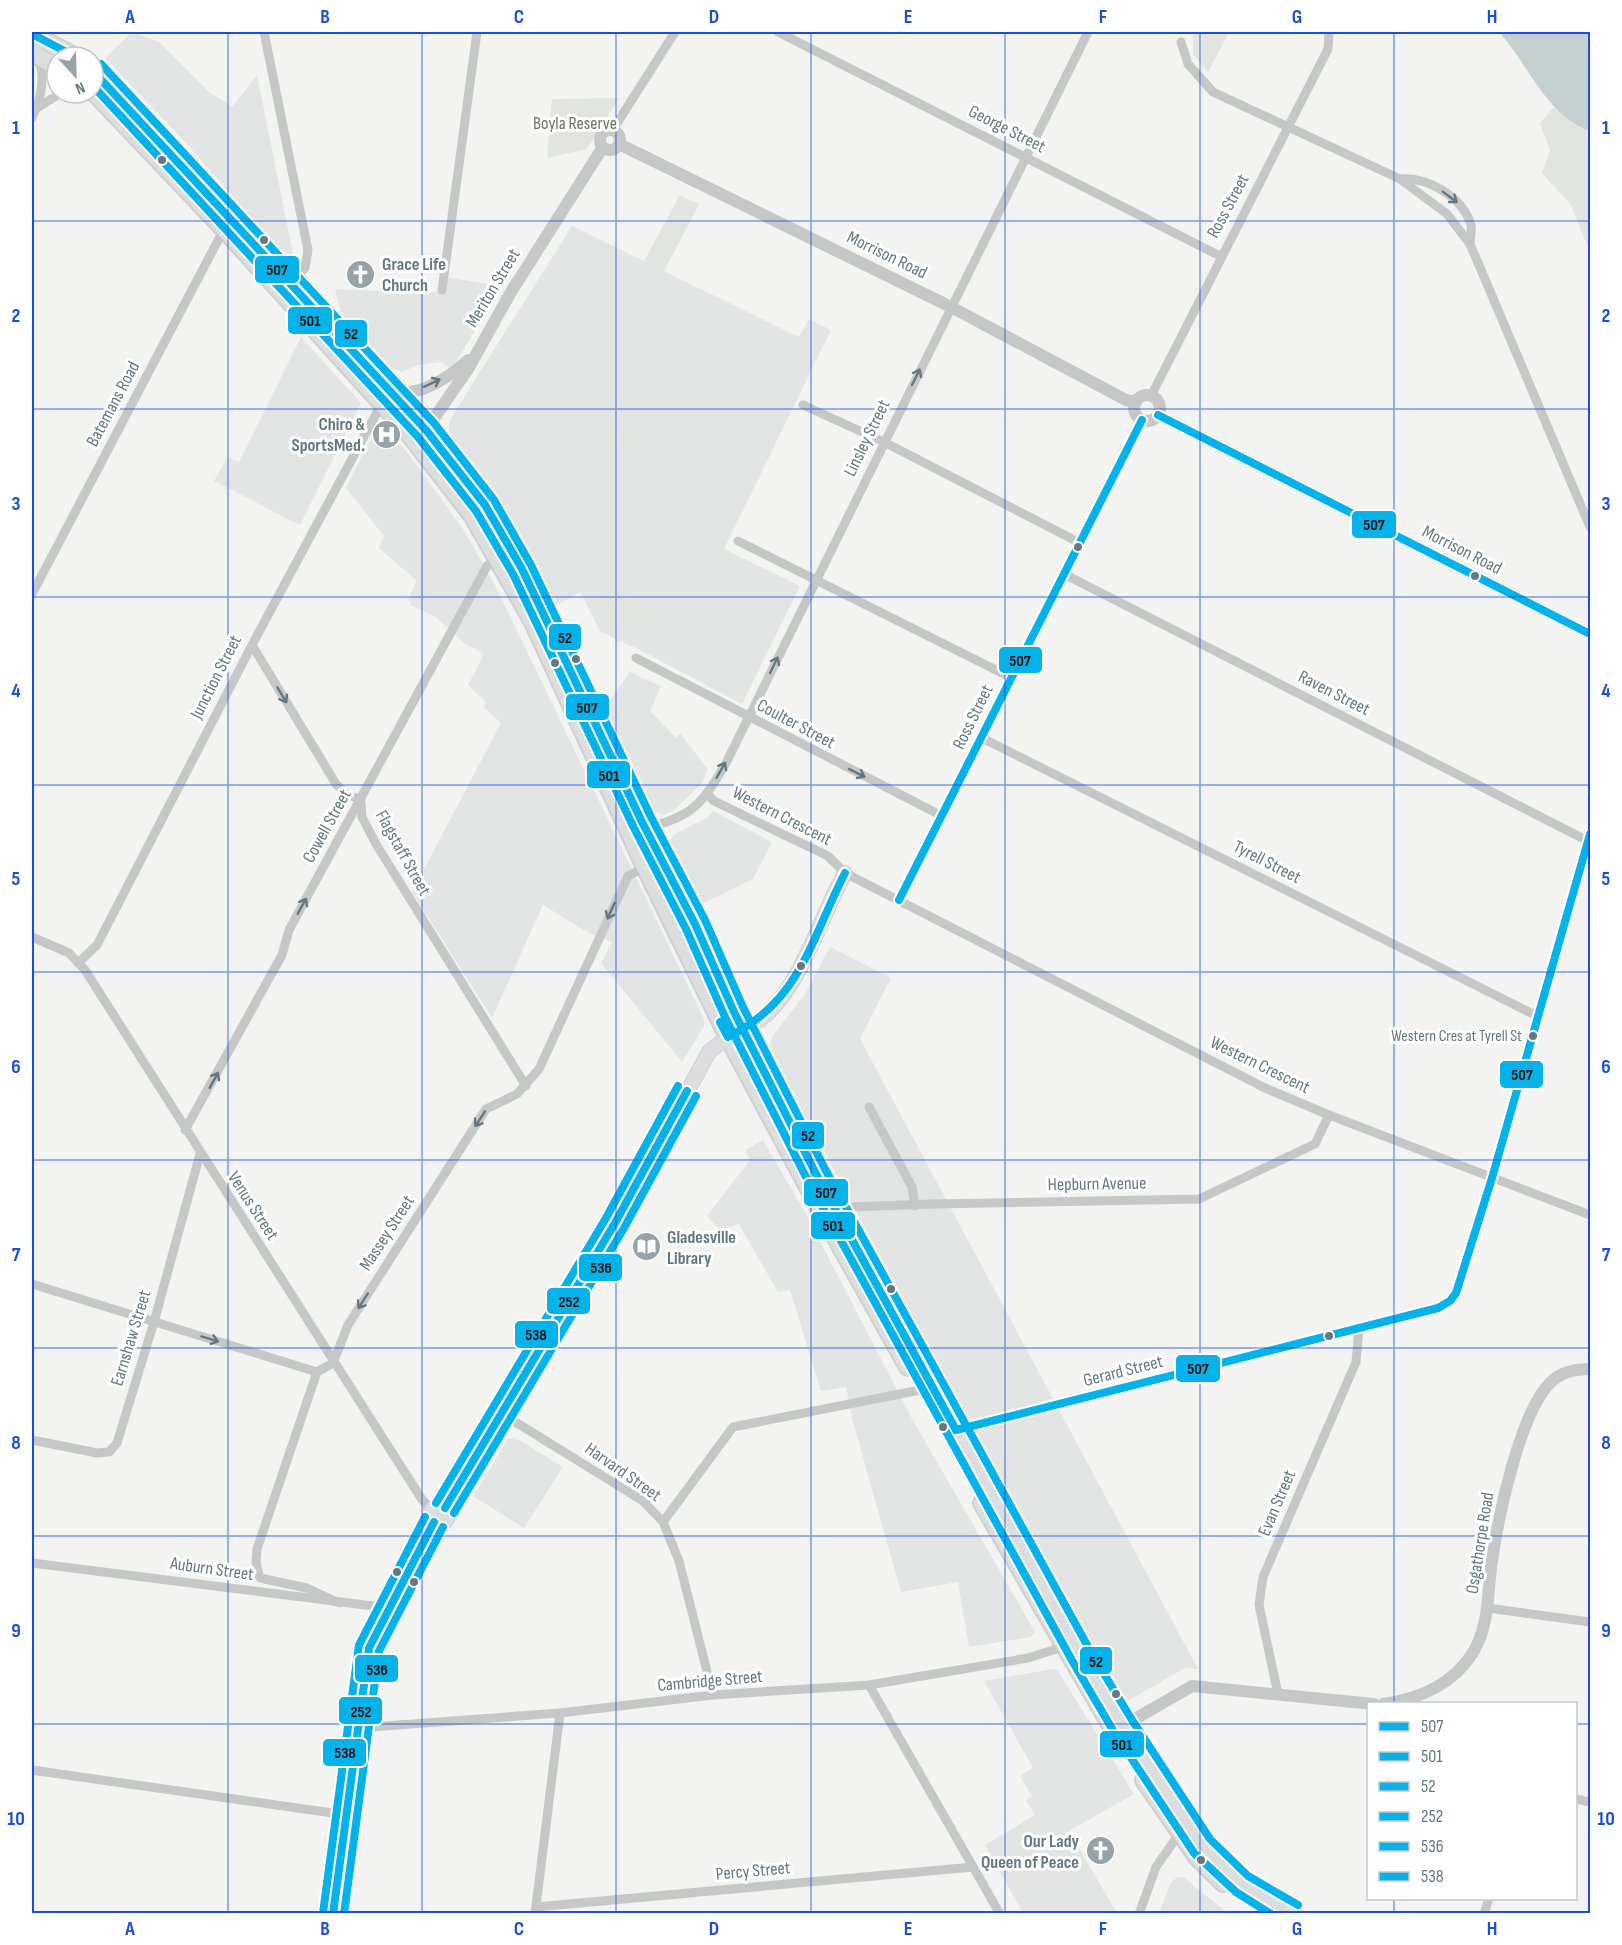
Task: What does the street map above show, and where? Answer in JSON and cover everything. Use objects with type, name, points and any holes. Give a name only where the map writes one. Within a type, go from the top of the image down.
[{"type":"highway","points":[[32,34],[53,45]]},
{"type":"highway","points":[[105,84],[290,283],[383,395],[406,430],[504,551],[695,924],[736,1033],[827,1224],[1063,1647],[1098,1708],[1213,1874],[1268,1914]]},
{"type":"highway","points":[[105,104],[383,395],[426,430],[485,505],[645,867],[956,1430],[1123,1726],[1183,1830],[1227,1872],[1258,1895],[1293,1914]]},
{"type":"main road","points":[[333,1914],[369,1648],[437,1513],[501,1413],[615,1223],[709,1052],[767,1014],[782,995],[845,873]]},
{"type":"street","points":[[264,32],[308,250],[305,268],[290,283]]},
{"type":"street","points":[[442,290],[477,32]]},
{"type":"street","points":[[612,131],[620,138],[619,144],[612,150],[603,147],[602,135],[612,131],[675,32]]},
{"type":"street","name":"George Street","points":[[778,32],[1220,256]]},
{"type":"street","name":"Linsley Street","points":[[645,828],[681,818],[707,794],[748,718],[1088,32]]},
{"type":"street","name":"Ross Street","points":[[1151,396],[1220,256],[1328,49],[1329,32]]},
{"type":"street","points":[[1181,42],[1188,64],[1213,92],[1400,179],[1447,214],[1470,244],[1590,527]]},
{"type":"street","points":[[32,118],[37,108],[43,75],[35,55]]},
{"type":"street","points":[[37,108],[45,103]]},
{"type":"street","name":"Morrison Road","points":[[619,144],[951,307],[1126,400],[1136,402]]},
{"type":"street","name":"Meriton Street","points":[[426,430],[468,369],[603,147]]},
{"type":"street","points":[[1400,179],[1417,178],[1448,194],[1460,205],[1471,226],[1470,244]]},
{"type":"street","name":"Batemans Road","points":[[32,594],[224,229]]},
{"type":"street","points":[[383,395],[411,392],[456,372],[474,356]]},
{"type":"street","name":"Junction Street","points":[[78,963],[97,945],[383,395]]},
{"type":"street","points":[[1143,396],[1151,396],[1160,405],[1158,415],[1149,421],[1142,420],[1136,414],[1136,402],[1143,396]]},
{"type":"street","points":[[803,405],[884,442],[1080,543]]},
{"type":"street","name":"Morrison Road","points":[[1158,415],[1590,634]]},
{"type":"street","name":"Ross Street","points":[[899,900],[1142,420]]},
{"type":"street","points":[[406,430],[416,432],[426,430]]},
{"type":"street","points":[[738,541],[1010,677]]},
{"type":"street","name":"Cowell Street","points":[[184,1130],[282,955],[289,930],[483,572],[504,551]]},
{"type":"street","name":"Raven Street","points":[[1064,574],[1589,838]]},
{"type":"street","name":"Flagstaff Street","points":[[252,645],[336,784],[347,795],[361,799],[362,817],[376,844],[526,1086]]},
{"type":"street","name":"Coulter Street","points":[[636,658],[748,718],[942,816]]},
{"type":"street","name":"Tyrell Street","points":[[982,738],[1537,1016]]},
{"type":"street","name":"Western Crescent","points":[[707,794],[714,801],[828,856],[845,873],[1265,1088],[1329,1115],[1590,1215]]},
{"type":"street","points":[[1492,1178],[1589,838]]},
{"type":"street","name":"Massey Street","points":[[333,1363],[348,1325],[486,1109],[517,1094],[526,1086],[551,1046],[628,876],[645,867]]},
{"type":"street","name":"Venus Street","points":[[32,937],[69,953],[78,963],[421,1498],[437,1513]]},
{"type":"street","points":[[869,1107],[912,1187],[915,1206]]},
{"type":"street","name":"Hepburn Avenue","points":[[835,1211],[849,1208],[1199,1199],[1315,1144],[1329,1115]]},
{"type":"street","name":"Earnshaw Street","points":[[32,1440],[97,1453],[104,1453],[113,1448],[154,1322],[200,1154]]},
{"type":"street","name":"Gerard Street","points":[[956,1430],[1438,1308],[1450,1302],[1456,1293],[1492,1178]]},
{"type":"street","points":[[32,1284],[317,1372]]},
{"type":"street","name":"Evan Street","points":[[1278,1694],[1258,1605],[1263,1577],[1356,1362],[1359,1329]]},
{"type":"street","points":[[333,1363],[317,1372],[257,1549],[255,1562],[260,1578],[307,1588],[339,1603]]},
{"type":"street","name":"Osgathorpe Road","points":[[1391,1702],[1427,1693],[1453,1676],[1463,1666],[1477,1644],[1488,1608],[1491,1568],[1501,1509],[1519,1446],[1539,1398],[1558,1376],[1573,1370],[1590,1369]]},
{"type":"street","points":[[663,1522],[733,1427],[921,1390]]},
{"type":"street","name":"Harvard Street","points":[[501,1413],[643,1501],[663,1522],[679,1561],[713,1695]]},
{"type":"street","name":"Auburn Street","points":[[32,1563],[389,1608]]},
{"type":"street","points":[[1488,1608],[1590,1622]]},
{"type":"street","name":"Cambridge Street","points":[[357,1728],[560,1713],[713,1695],[869,1685],[1028,1658],[1063,1647]]},
{"type":"street","points":[[869,1685],[1000,1914]]},
{"type":"street","points":[[1123,1726],[1192,1686],[1367,1703]]},
{"type":"street","points":[[535,1910],[560,1713]]},
{"type":"street","points":[[32,1770],[346,1815]]},
{"type":"street","points":[[1139,1914],[1156,1867],[1183,1830]]},
{"type":"street","name":"Percy Street","points":[[535,1910],[973,1867]]},
{"type":"shaded area","points":[[132,32],[159,42],[208,91],[232,107],[257,75],[293,254],[286,257],[178,134],[105,58]]},
{"type":"shaded area","points":[[1499,32],[1590,32],[1590,131],[1574,123],[1549,101]]},
{"type":"shaded area","points":[[572,226],[799,337],[809,319],[831,330],[724,549],[800,586],[742,704],[640,650],[620,641],[616,643],[614,638],[600,631],[580,592],[557,605],[508,517],[449,433],[449,423],[456,410]]},
{"type":"shaded area","points":[[444,277],[501,286],[452,369],[440,362],[418,365],[402,372],[392,368],[341,314],[335,289],[431,293],[442,290]]},
{"type":"shaded area","points":[[301,337],[361,403],[300,525],[214,481],[228,457],[239,462]]},
{"type":"shaded area","points":[[379,422],[403,447],[463,529],[496,587],[704,1019],[704,1026],[682,1062],[601,963],[612,942],[589,933],[543,905],[492,1018],[412,892],[501,723],[484,707],[486,702],[468,685],[484,654],[464,643],[436,617],[411,605],[408,599],[417,581],[379,548],[384,536],[346,488]]},
{"type":"shaded area","points":[[630,672],[661,686],[650,711],[676,738],[680,733],[708,770],[701,784],[674,810],[664,815],[655,812],[605,707]]},
{"type":"shaded area","points":[[713,811],[772,842],[753,879],[699,905],[669,843],[673,835],[707,818]]},
{"type":"shaded area","points":[[830,947],[891,978],[860,1039],[1198,1669],[1185,1668],[1129,1700],[1121,1698],[980,1443],[770,1050],[772,1037],[805,994]]},
{"type":"shaded area","points":[[763,1140],[806,1214],[911,1417],[1035,1632],[1031,1637],[969,1647],[958,1582],[901,1592],[853,1422],[846,1387],[821,1391],[790,1290],[778,1292],[739,1224],[720,1230],[707,1216],[750,1160],[745,1150]]},
{"type":"shaded area","points":[[514,1437],[563,1467],[524,1528],[473,1496],[508,1439]]},
{"type":"shaded area","points":[[1053,1669],[1058,1671],[1134,1794],[1069,1831],[1117,1913],[1023,1913],[985,1845],[1035,1815],[1026,1800],[1032,1796],[1020,1776],[1033,1768],[984,1681]]},
{"type":"shaded area","points":[[1184,1877],[1228,1913],[1159,1913],[1171,1883],[1176,1878]]},
{"type":"green space","points":[[1193,32],[1229,32],[1208,72],[1193,54]]},
{"type":"green space","name":"Boyla Reserve","points":[[619,98],[587,149],[547,158],[552,99]]},
{"type":"green space","points":[[1554,107],[1590,131],[1590,247],[1587,245],[1571,205],[1542,173],[1550,151],[1540,123]]},
{"type":"green space","points":[[680,195],[699,204],[664,271],[644,261]]},
{"type":"green space","points":[[621,425],[638,434],[641,442],[635,454],[608,439],[615,427]]},
{"type":"green space","points":[[615,588],[652,615],[637,635],[600,607]]},
{"type":"transit line","name":"507","points":[[32,34],[53,45]]},
{"type":"transit line","name":"52","points":[[105,68],[434,423],[494,500],[531,565],[651,817],[705,920],[743,1007],[825,1169],[1092,1654],[1210,1839],[1248,1876],[1298,1905]]},
{"type":"transit line","name":"507","points":[[105,84],[426,430],[485,505],[522,569],[642,822],[695,924],[734,1012],[816,1174],[956,1430]]},
{"type":"transit line","name":"501","points":[[105,99],[418,437],[476,511],[513,574],[633,826],[686,929],[725,1017],[807,1179],[1074,1664],[1114,1732],[1194,1853],[1236,1892],[1271,1914]]},
{"type":"transit line","name":"507","points":[[1158,415],[1590,634]]},
{"type":"transit line","name":"507","points":[[899,900],[1142,420]]},
{"type":"transit line","name":"507","points":[[956,1430],[1438,1308],[1450,1301],[1456,1293],[1492,1178],[1590,834]]},
{"type":"transit line","name":"507","points":[[720,1022],[728,1037],[753,1022],[788,987],[801,966],[845,873]]},
{"type":"transit line","name":"538","points":[[436,1503],[606,1218],[678,1086]]},
{"type":"transit line","name":"252","points":[[445,1508],[615,1223],[687,1091]]},
{"type":"transit line","name":"536","points":[[454,1513],[624,1228],[696,1096]]},
{"type":"transit line","name":"538","points":[[323,1913],[359,1645],[425,1517]]},
{"type":"transit line","name":"252","points":[[333,1914],[369,1648],[434,1522]]},
{"type":"transit line","name":"536","points":[[344,1914],[379,1651],[443,1527]]},
{"type":"place","name":"Grace Life Church","points":[[361,274]]},
{"type":"place","name":"Chiro & SportsMed.","points":[[386,434]]},
{"type":"place","name":"Western Cres at Tyrell St","points":[[1533,1036]]},
{"type":"place","name":"Gladesville Library","points":[[646,1247]]},
{"type":"place","name":"Our Lady Queen of Peace","points":[[1100,1851]]}]
